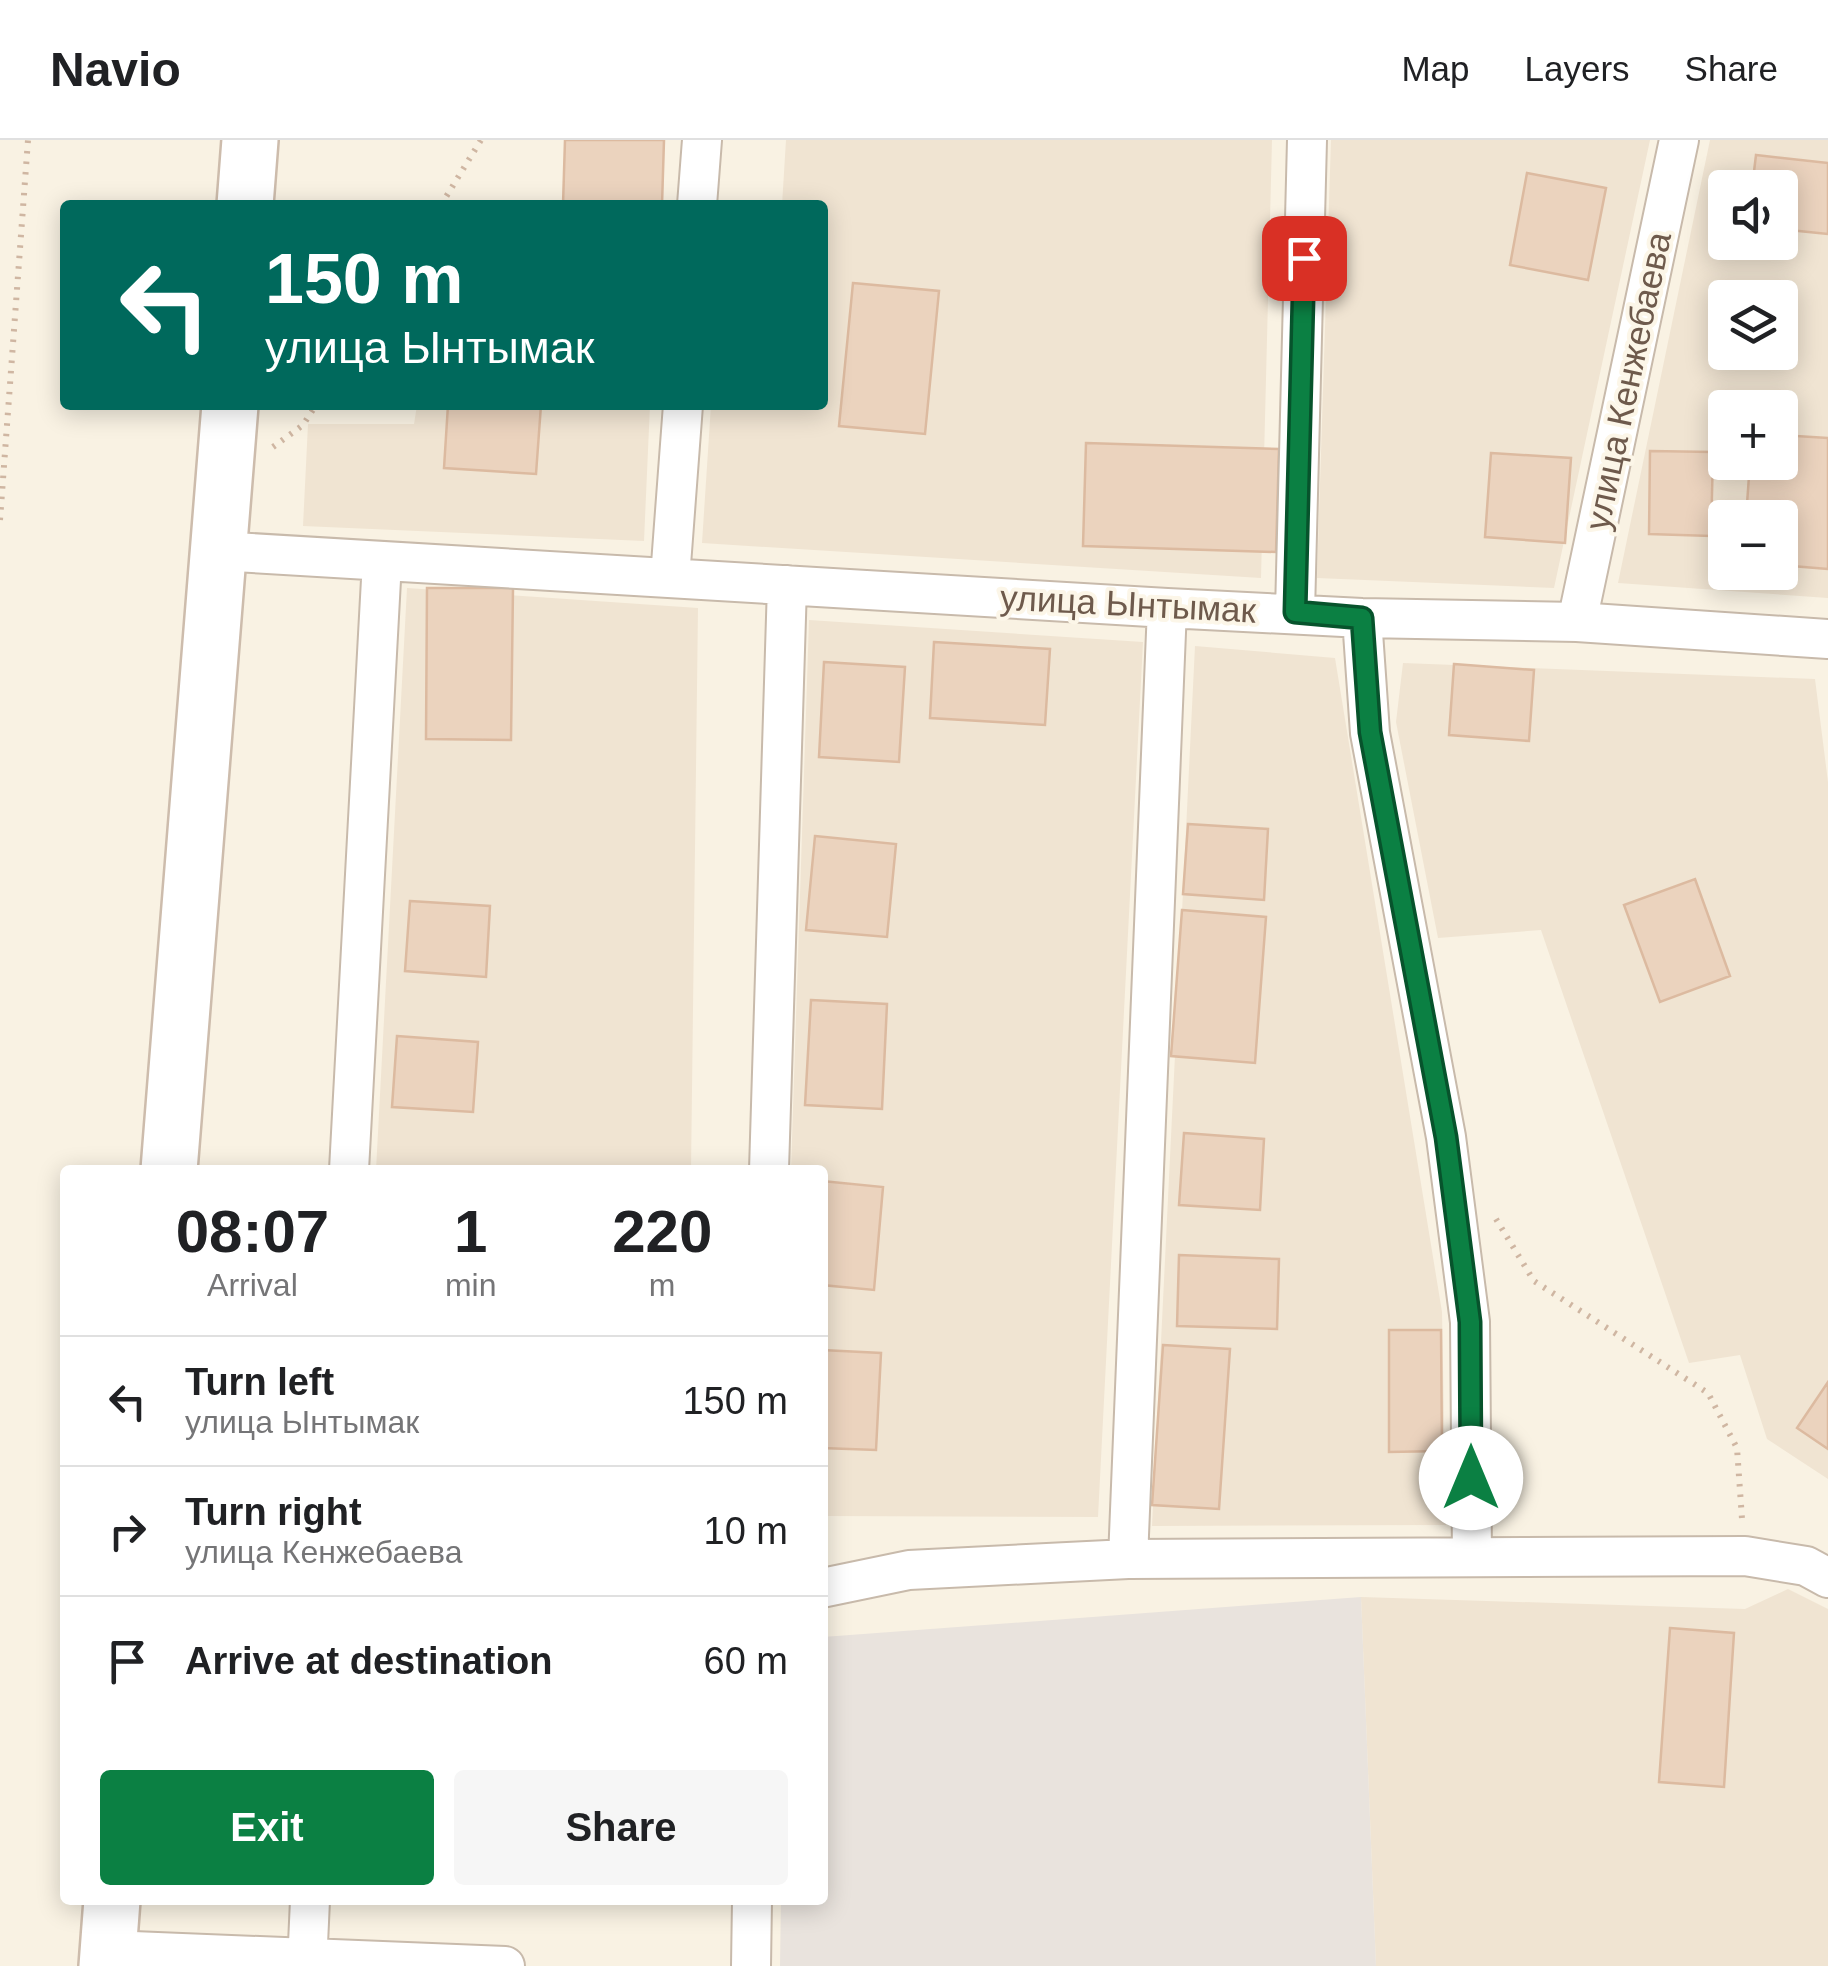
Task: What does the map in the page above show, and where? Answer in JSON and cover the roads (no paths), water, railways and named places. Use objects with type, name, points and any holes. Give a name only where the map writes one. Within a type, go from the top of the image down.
[{"type":"main road","points":[[246,200],[250,140]]},
{"type":"main road","points":[[170,1165],[230,410]]},
{"type":"street","points":[[697,200],[702,140]]},
{"type":"street","points":[[1295,612],[1307,140]]},
{"type":"street","name":"улица Кенжебаева","points":[[1577,622],[1679,140]]},
{"type":"street","points":[[670,578],[682,410]]},
{"type":"street","name":"улица Ынтымак","points":[[218,551],[1168,608],[1362,618],[1577,622],[1828,639]]},
{"type":"street","points":[[349,1165],[382,560]]},
{"type":"street","points":[[769,1165],[787,585]]},
{"type":"street","points":[[1128,1559],[1168,608]]},
{"type":"street","points":[[1362,618],[1370,732],[1446,1137],[1470,1322],[1472,1556]]},
{"type":"street","points":[[828,1587],[908,1570],[1128,1559],[1744,1556],[1806,1566],[1828,1578]]},
{"type":"street","points":[[307,1962],[310,1905]]},
{"type":"street","points":[[751,1966],[752,1905]]},
{"type":"street","points":[[109,1939],[307,1962],[505,1966]]}]
